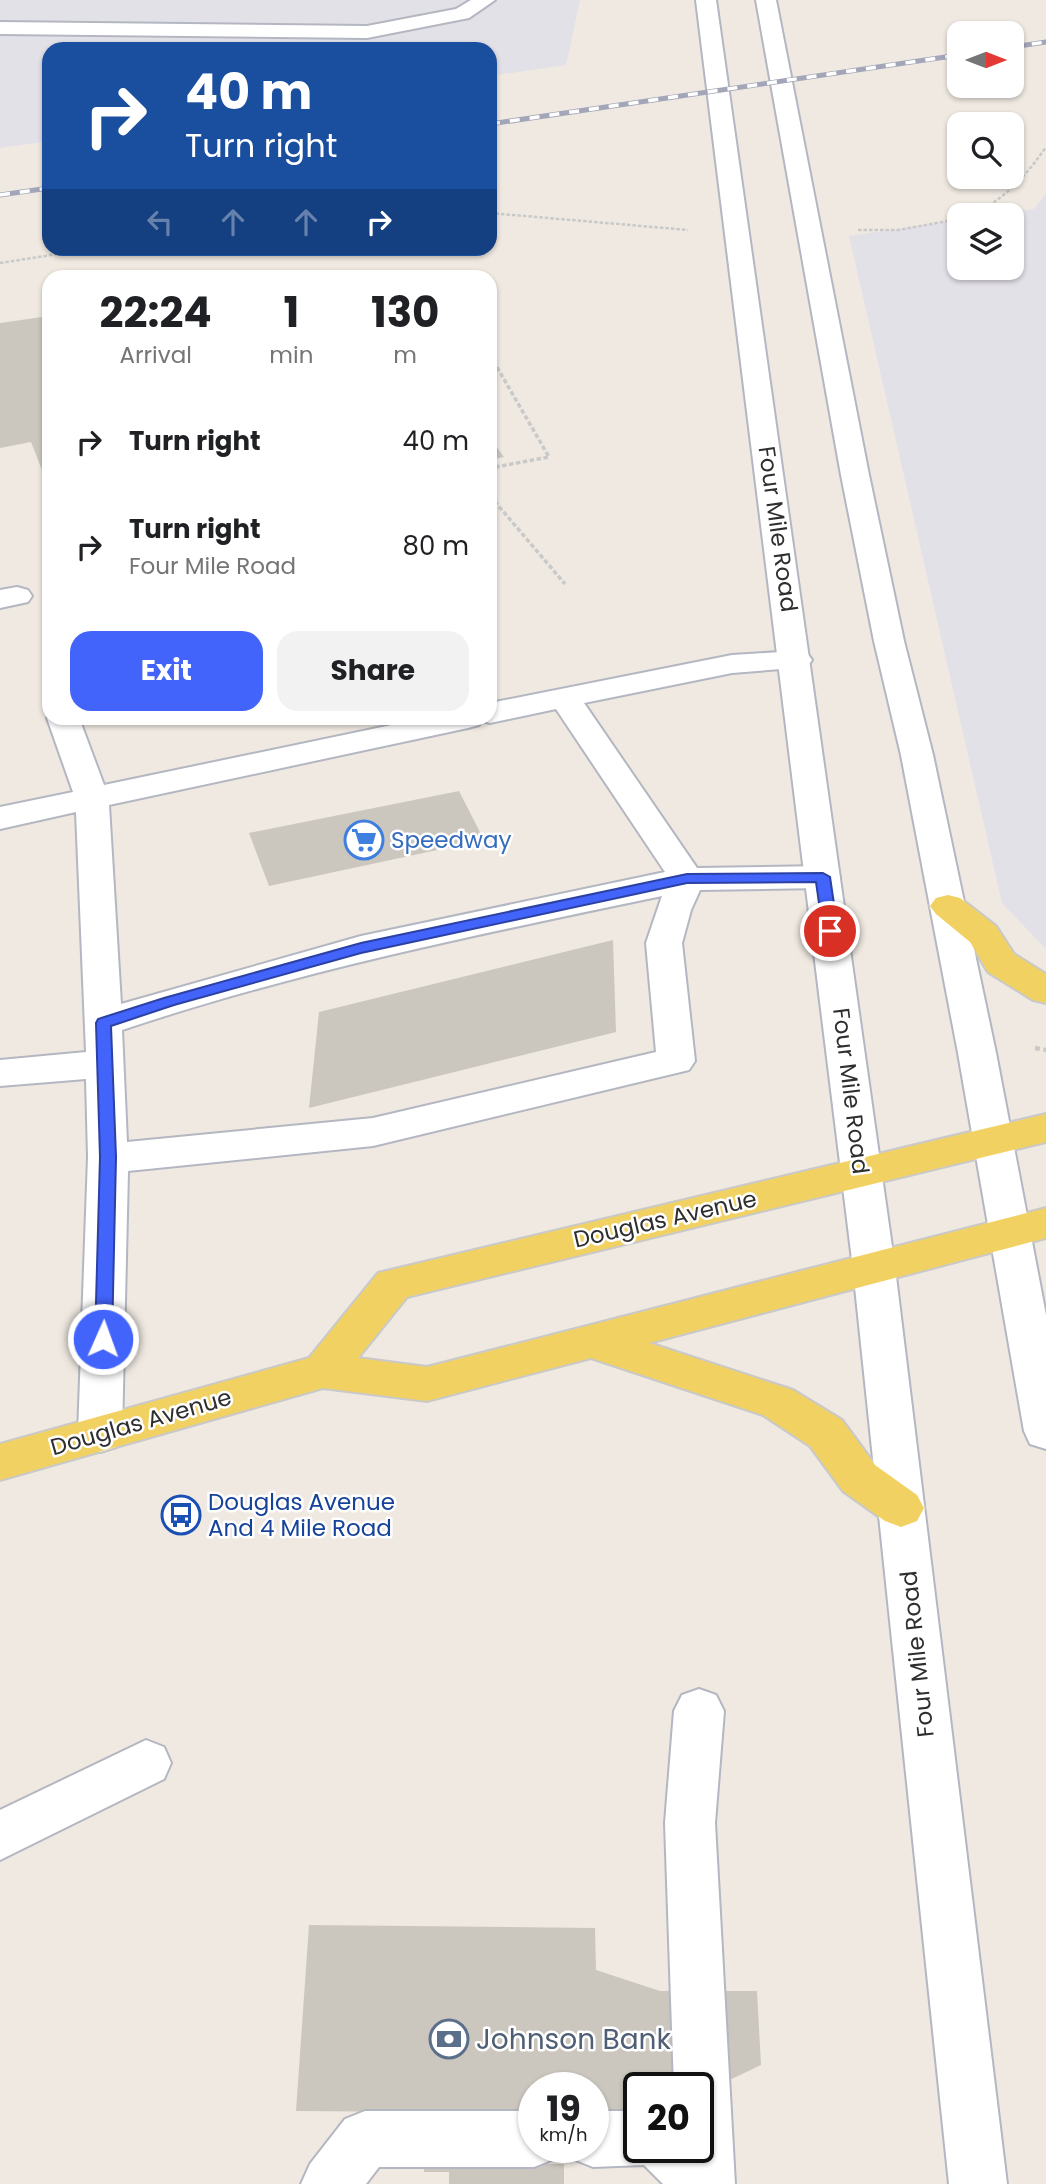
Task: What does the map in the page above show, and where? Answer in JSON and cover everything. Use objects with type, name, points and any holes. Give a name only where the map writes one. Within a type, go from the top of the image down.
[{"type":"main road","points":[[948,906],[983,934],[1002,963],[1046,991]]},
{"type":"main road","name":"Douglas Avenue","points":[[323,1371],[393,1284],[1046,1128]]},
{"type":"main road","name":"Douglas Avenue","points":[[0,1462],[323,1371],[427,1384],[1029,1228]]},
{"type":"main road","points":[[593,1342],[778,1402],[826,1433],[859,1478],[901,1508]]},
{"type":"street","points":[[0,27],[367,32],[462,14],[485,0]]},
{"type":"street","name":"Four Mile Road","points":[[706,0],[796,660],[874,1268],[978,2184]]},
{"type":"street","points":[[766,0],[855,475],[948,906],[994,1142],[1029,1228],[1046,1431]]},
{"type":"street","points":[[497,711],[732,664],[796,660]]},
{"type":"street","points":[[564,697],[687,879]]},
{"type":"street","points":[[66,725],[92,798],[105,1064],[108,1157],[100,1434]]},
{"type":"street","points":[[0,818],[435,725]]},
{"type":"street","points":[[103,1023],[169,1001],[361,948],[687,879],[823,877]]},
{"type":"street","points":[[108,1157],[141,1156],[373,1132],[676,1061],[664,943],[673,910],[687,879]]},
{"type":"street","points":[[0,1073],[105,1064]]},
{"type":"street","points":[[699,1711],[690,1823],[705,2184]]},
{"type":"street","points":[[0,1836],[146,1763]]},
{"type":"street","points":[[330,2184],[365,2139],[518,2139]]},
{"type":"street","points":[[682,2163],[705,2184]]},
{"type":"path","points":[[993,203],[1035,164],[1046,147]]},
{"type":"path","points":[[0,263],[45,256]]},
{"type":"path","points":[[497,365],[549,457],[497,467]]},
{"type":"path","points":[[497,504],[565,584]]},
{"type":"path","points":[[1035,1048],[1046,1051]]},
{"type":"shaded area","points":[[0,0],[580,0],[566,65],[497,75],[497,42],[42,42],[42,142],[0,148]]},
{"type":"shaded area","points":[[1046,193],[1046,949],[1002,903],[849,236],[947,222],[947,280],[1024,280],[1024,210],[1034,209]]},
{"type":"building","points":[[42,317],[42,470],[31,442],[0,448],[0,323]]},
{"type":"building","points":[[497,448],[504,457],[497,458]]},
{"type":"building","points":[[459,791],[484,840],[269,886],[249,833]]},
{"type":"building","points":[[613,940],[616,1032],[309,1108],[319,1012]]},
{"type":"building","name":"Johnson Bank","points":[[309,1925],[595,1928],[596,1970],[660,1991],[757,1991],[761,2065],[714,2087],[714,2072],[623,2072],[623,2115],[609,2116],[609,2072],[518,2072],[518,2163],[564,2164],[564,2184],[449,2184],[449,2172],[424,2172],[426,2112],[296,2111]]},
{"type":"railway","points":[[1024,45],[1046,42]]},
{"type":"railway","points":[[497,123],[947,57]]},
{"type":"railway","points":[[0,195],[42,189]]},
{"type":"place","name":"Speedway","points":[[364,840]]},
{"type":"place","name":"Douglas Avenue And 4 Mile Road","points":[[181,1515]]},
{"type":"place","name":"Johnson Bank","points":[[449,2039]]},
{"type":"route","points":[[103,1339],[108,1157],[103,1023],[169,1001],[361,948],[687,879],[823,877],[830,931]]}]
